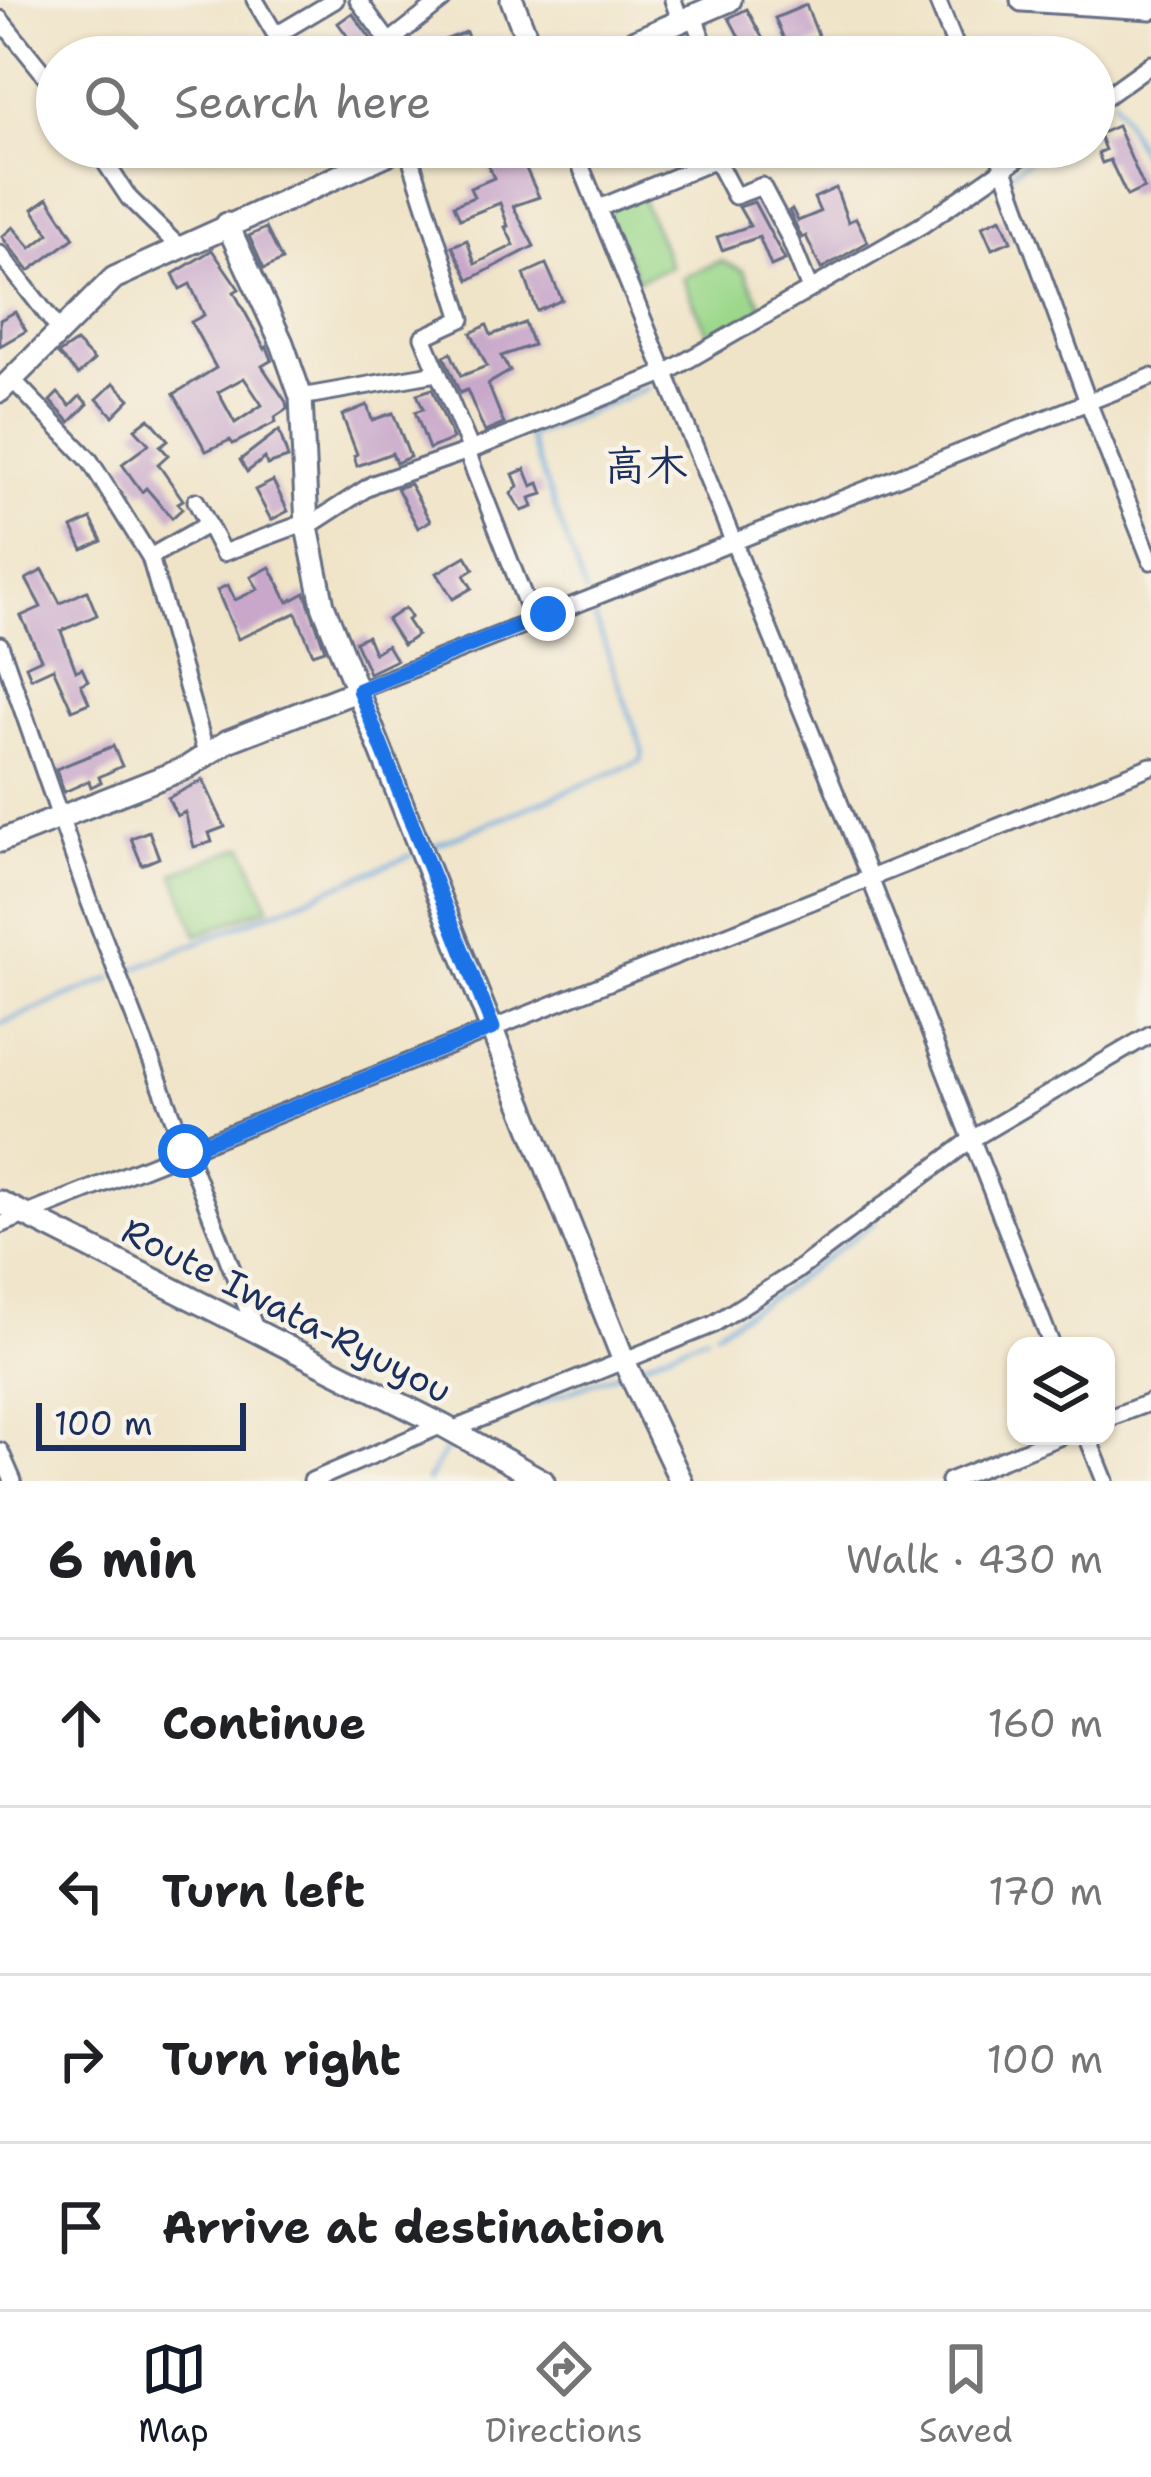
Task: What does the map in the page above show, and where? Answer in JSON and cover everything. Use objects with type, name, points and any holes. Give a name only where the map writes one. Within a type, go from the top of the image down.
[{"type":"street","points":[[255,0],[274,32],[284,31],[335,0]]},
{"type":"street","points":[[358,0],[385,36]]},
{"type":"street","points":[[397,36],[443,0]]},
{"type":"street","points":[[512,0],[526,36]]},
{"type":"street","points":[[637,36],[682,12],[730,0]]},
{"type":"street","points":[[937,0],[952,36]]},
{"type":"street","points":[[1022,0],[1151,8]]},
{"type":"street","points":[[0,19],[36,64]]},
{"type":"street","points":[[1115,90],[1151,64]]},
{"type":"street","points":[[109,168],[129,198],[178,246]]},
{"type":"street","points":[[206,753],[150,557],[90,461],[6,386],[114,278],[353,168]]},
{"type":"street","points":[[405,168],[462,319],[423,337],[437,373],[445,380],[533,620]]},
{"type":"street","points":[[582,168],[870,878],[1048,1337]]},
{"type":"street","points":[[599,208],[686,168]]},
{"type":"street","points":[[724,168],[735,196],[762,186],[810,289]]},
{"type":"street","points":[[196,501],[223,553],[307,524],[373,484],[667,372],[922,225],[1004,169],[1151,561]]},
{"type":"street","points":[[227,224],[301,397],[307,524],[323,605],[624,1361],[681,1481]]},
{"type":"street","points":[[0,254],[60,331]]},
{"type":"street","points":[[301,397],[437,373]]},
{"type":"street","points":[[0,841],[186,768],[206,753],[359,690],[1151,377]]},
{"type":"street","points":[[150,557],[208,524]]},
{"type":"street","points":[[0,645],[58,817],[256,1331]]},
{"type":"street","points":[[0,1226],[1151,766]]},
{"type":"street","points":[[312,1481],[680,1341],[751,1303],[971,1139],[1151,1034]]},
{"type":"street","name":"Route Iwata-Ryuyou","points":[[0,1202],[543,1481]]},
{"type":"street","points":[[1115,1416],[1151,1402]]},
{"type":"street","points":[[949,1481],[1039,1445]]},
{"type":"street","points":[[1091,1445],[1105,1481]]},
{"type":"street","points":[[0,1450],[13,1481]]},
{"type":"green space","points":[[639,192],[671,266],[638,280],[604,206]]},
{"type":"green space","points":[[721,261],[744,271],[763,308],[710,338],[682,278]]},
{"type":"green space","points":[[244,846],[269,907],[197,935],[174,873]]},
{"type":"building","points":[[806,5],[818,36],[783,36],[775,18]]},
{"type":"building","points":[[747,9],[761,36],[739,36],[729,18]]},
{"type":"building","points":[[352,13],[369,36],[347,36],[338,23]]},
{"type":"building","points":[[1115,127],[1144,188],[1127,196],[1114,168]]},
{"type":"building","points":[[489,168],[526,168],[539,197],[513,206],[534,246],[469,280],[452,246],[467,240],[475,264],[514,245],[500,203],[460,219],[454,205],[474,197],[470,188],[494,178]]},
{"type":"building","points":[[836,188],[848,222],[856,218],[868,242],[821,269],[789,211],[798,221],[820,212],[814,198]]},
{"type":"building","points":[[48,198],[74,238],[29,271],[2,237],[13,227],[31,248],[49,234],[33,209]]},
{"type":"building","points":[[754,202],[785,260],[771,266],[759,237],[722,250],[717,237],[750,226],[739,207]]},
{"type":"building","points":[[1001,218],[1011,241],[992,249],[982,226]]},
{"type":"building","points":[[266,228],[282,260],[264,269],[249,236]]},
{"type":"building","points":[[212,250],[239,289],[234,292],[272,360],[262,366],[287,409],[275,417],[276,422],[233,444],[230,440],[206,451],[174,394],[216,368],[191,322],[204,315],[190,284],[180,289],[173,274]],"holes":[[[244,378],[262,405],[235,423],[218,392]]]},
{"type":"building","points":[[546,264],[562,300],[537,311],[524,274]]},
{"type":"building","points":[[15,312],[26,331],[0,346],[0,320]]},
{"type":"building","points":[[525,323],[533,345],[501,356],[510,371],[488,384],[504,424],[485,432],[467,390],[460,393],[444,356],[451,353],[461,376],[487,366],[471,333],[487,325],[491,335]]},
{"type":"building","points":[[76,342],[94,360],[78,375],[58,354]]},
{"type":"building","points":[[114,383],[130,399],[113,416],[97,399]]},
{"type":"building","points":[[432,389],[453,439],[429,449],[415,412],[423,409],[417,394]]},
{"type":"building","points":[[58,393],[70,406],[80,396],[88,404],[70,422],[50,401]]},
{"type":"building","points":[[367,405],[372,420],[393,413],[410,457],[396,463],[392,453],[357,466],[342,415]]},
{"type":"building","points":[[149,418],[168,440],[160,446],[168,455],[158,464],[183,500],[178,503],[182,509],[172,518],[146,488],[142,492],[122,464],[149,444],[135,429]]},
{"type":"building","points":[[279,430],[288,458],[267,465],[265,458],[247,472],[240,460]]},
{"type":"building","points":[[525,469],[532,486],[539,483],[543,494],[530,498],[533,507],[522,511],[511,494],[518,486],[513,474]]},
{"type":"building","points":[[273,481],[288,511],[271,520],[255,490]]},
{"type":"building","points":[[410,484],[430,521],[418,528],[397,488]]},
{"type":"building","points":[[91,519],[102,541],[83,550],[72,528]]},
{"type":"building","points":[[466,556],[474,569],[464,575],[472,588],[453,599],[437,573]]},
{"type":"building","points":[[270,567],[288,602],[305,593],[325,650],[313,654],[296,613],[238,639],[217,590],[228,585],[235,600],[258,589],[251,577]]},
{"type":"building","points":[[43,570],[60,603],[87,591],[97,615],[61,631],[76,671],[82,668],[88,681],[81,684],[89,703],[72,710],[53,668],[31,678],[26,666],[41,659],[21,616],[41,607],[26,579]]},
{"type":"building","points":[[405,608],[417,635],[403,645],[387,620]]},
{"type":"building","points":[[367,636],[374,653],[387,645],[396,660],[369,673],[355,641]]},
{"type":"building","points":[[113,746],[122,766],[99,777],[101,782],[91,787],[89,781],[64,792],[56,769]]},
{"type":"building","points":[[203,780],[225,827],[209,833],[212,842],[194,847],[185,812],[177,816],[168,798]]},
{"type":"building","points":[[149,831],[159,858],[142,865],[131,838]]},
{"type":"waterway","points":[[1115,102],[1151,173]]},
{"type":"waterway","points":[[1008,175],[1018,168]]},
{"type":"waterway","points":[[586,593],[529,437],[647,388]]},
{"type":"waterway","points":[[428,848],[641,761],[643,751],[590,604]]},
{"type":"waterway","points":[[123,973],[412,855]]},
{"type":"waterway","points":[[0,1024],[112,978]]},
{"type":"waterway","points":[[716,1331],[783,1290],[875,1222]]},
{"type":"waterway","points":[[634,1367],[706,1335]]},
{"type":"waterway","points":[[533,1405],[624,1371]]},
{"type":"waterway","points":[[427,1481],[446,1449]]},
{"type":"district","name":"高木","points":[[646,465]]},
{"type":"route","points":[[185,1151],[493,1028],[359,690],[548,614]]}]
